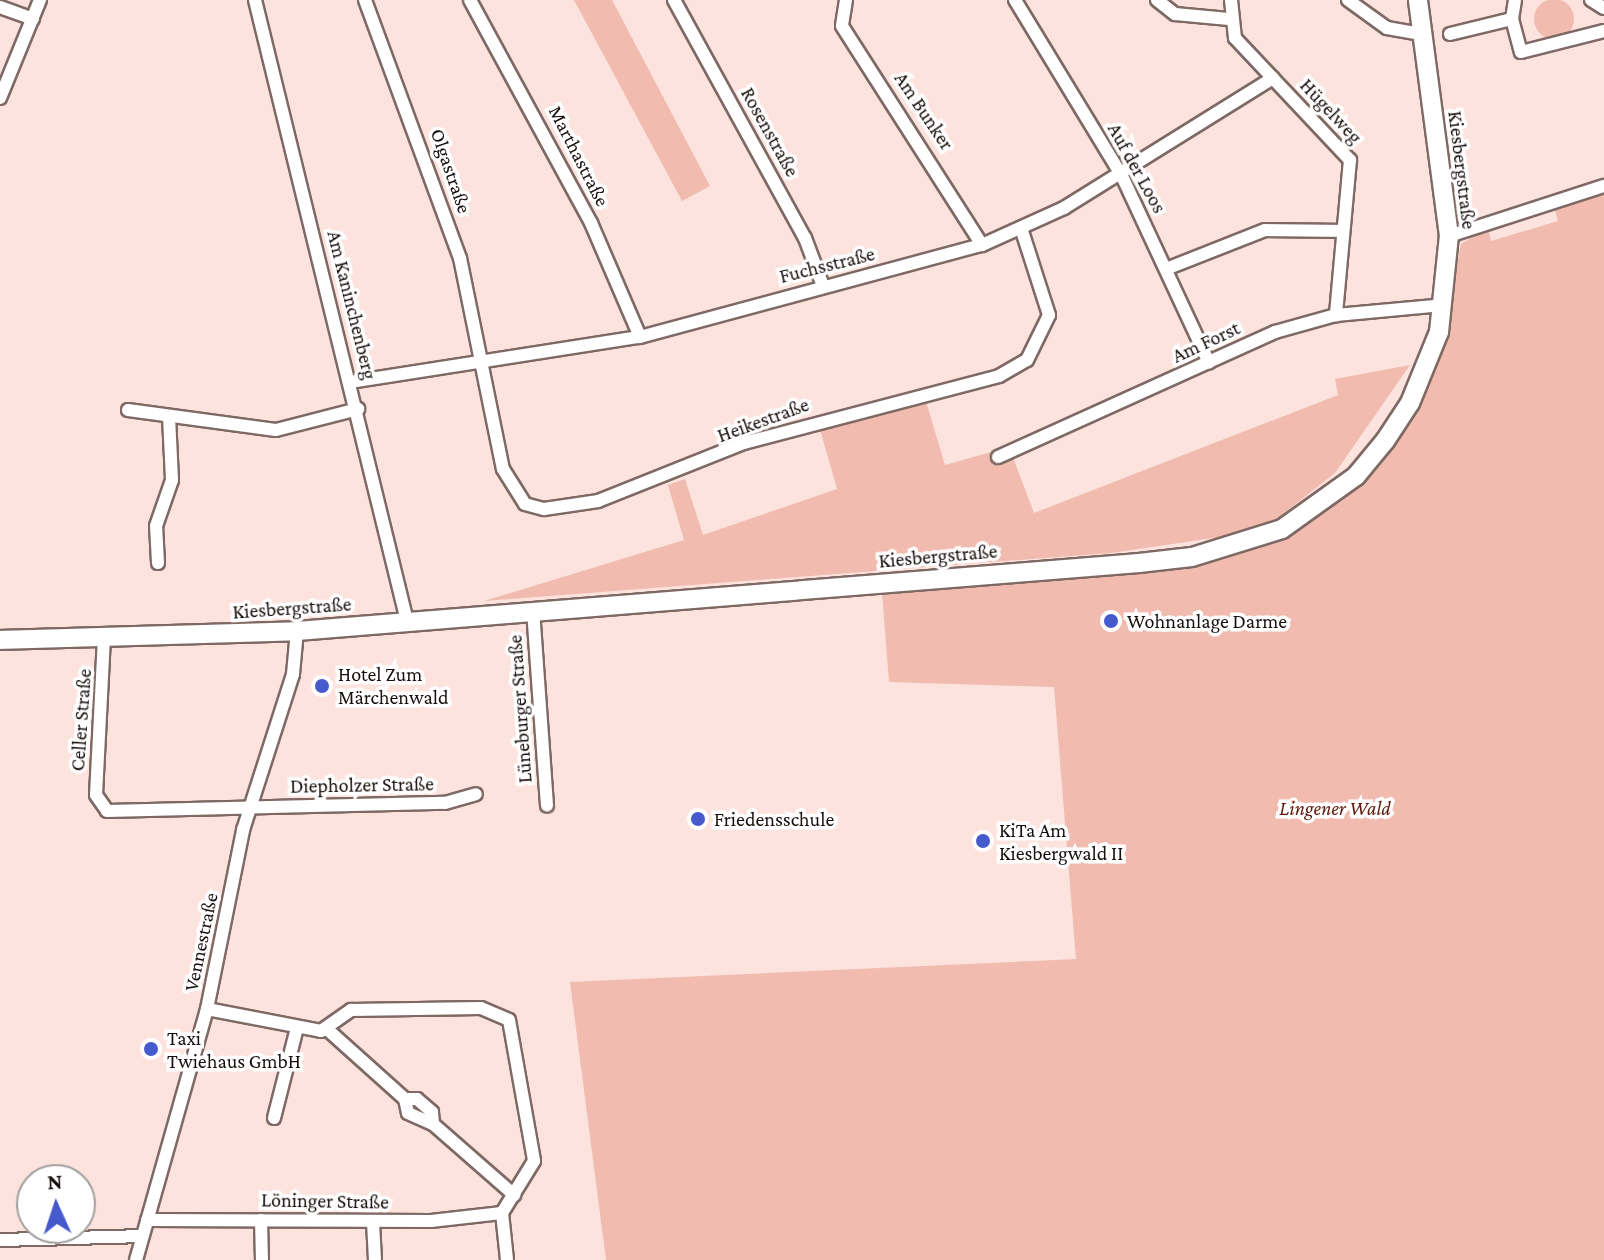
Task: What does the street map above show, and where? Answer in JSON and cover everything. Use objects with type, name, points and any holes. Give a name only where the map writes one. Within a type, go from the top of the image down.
[{"type":"street","points":[[0,98],[40,0]]},
{"type":"street","name":"Am Kaninchenberg","points":[[255,0],[358,409],[407,621]]},
{"type":"street","name":"Olgastraße","points":[[365,0],[460,258],[476,362]]},
{"type":"street","name":"Marthastraße","points":[[470,0],[591,223],[640,337]]},
{"type":"street","name":"Rosenstraße","points":[[674,0],[805,238],[823,286]]},
{"type":"street","name":"Am Bunker","points":[[846,0],[842,26],[982,245]]},
{"type":"street","name":"Auf der Loos","points":[[1015,0],[1121,174],[1209,363]]},
{"type":"street","points":[[1157,0],[1175,14],[1229,19],[1231,0]]},
{"type":"street","points":[[1348,0],[1387,28],[1422,34]]},
{"type":"street","name":"Kiesbergstraße","points":[[0,640],[297,631],[1139,563],[1240,544],[1282,529],[1356,476],[1410,403],[1431,360],[1443,305],[1449,236],[1418,0]]},
{"type":"street","points":[[1515,0],[1512,19],[1521,52],[1604,31]]},
{"type":"street","points":[[1591,0],[1604,8]]},
{"type":"street","points":[[0,7],[33,19]]},
{"type":"street","name":"Hügelweg","points":[[1229,19],[1235,38],[1350,160],[1336,315]]},
{"type":"street","points":[[1450,34],[1512,19]]},
{"type":"street","name":"Fuchsstraße","points":[[351,382],[640,337],[982,245],[1022,231],[1121,174],[1273,78]]},
{"type":"street","points":[[1449,236],[1604,186]]},
{"type":"street","points":[[1166,269],[1265,230],[1343,231]]},
{"type":"street","name":"Heikestraße","points":[[476,362],[511,490],[544,509],[598,501],[756,439],[999,376],[1027,360],[1049,315],[1022,231]]},
{"type":"street","name":"Am Forst","points":[[998,457],[1209,363],[1336,315],[1443,305]]},
{"type":"street","points":[[128,410],[276,430],[358,409]]},
{"type":"street","points":[[158,563],[156,526],[172,480],[169,417]]},
{"type":"street","name":"Lüneburger Straße","points":[[533,610],[547,806]]},
{"type":"street","name":"Vennestraße","points":[[136,1260],[207,1009],[249,808],[293,674],[297,631]]},
{"type":"street","name":"Celler Straße","points":[[99,805],[104,637]]},
{"type":"street","name":"Diepholzer Straße","points":[[99,805],[249,808],[445,803],[476,794]]},
{"type":"street","points":[[328,1030],[351,1010],[481,1008],[509,1020],[534,1161],[502,1213],[507,1260]]},
{"type":"street","points":[[207,1009],[297,1028],[328,1030],[405,1099],[414,1119],[433,1124],[514,1195]]},
{"type":"street","points":[[274,1118],[297,1028]]},
{"type":"street","name":"Löninger Straße","points":[[147,1220],[373,1222],[502,1213]]},
{"type":"street","points":[[261,1220],[262,1260]]},
{"type":"street","points":[[373,1222],[375,1260]]},
{"type":"street","points":[[1,1240],[142,1236]]},
{"type":"green space","points":[[1554,-1],[1568,5],[1574,19],[1568,33],[1554,39],[1540,33],[1534,19],[1540,5]]},
{"type":"green space","points":[[574,0],[612,0],[710,186],[682,201]]},
{"type":"green space","name":"Lingener Wald","points":[[1604,190],[1604,1260],[606,1260],[570,982],[1076,959],[1054,687],[889,682],[882,592],[1195,565],[1286,534],[1356,476],[1444,334],[1461,244],[1488,228],[1491,241],[1558,221],[1555,210]]},
{"type":"green space","points":[[1410,365],[1335,473],[1278,518],[1234,535],[1111,553],[484,601],[684,540],[668,485],[685,479],[703,535],[837,489],[819,426],[925,398],[945,465],[1009,447],[1034,513],[1338,395],[1335,379]]},
{"type":"place","name":"Wohnanlage Darme","points":[[1111,621]]},
{"type":"place","name":"Hotel Zum Märchenwald","points":[[322,686]]},
{"type":"place","name":"Friedensschule","points":[[698,819]]},
{"type":"place","name":"KiTa Am Kiesbergwald II","points":[[983,841]]},
{"type":"place","name":"Taxi Twiehaus GmbH","points":[[151,1049]]}]
